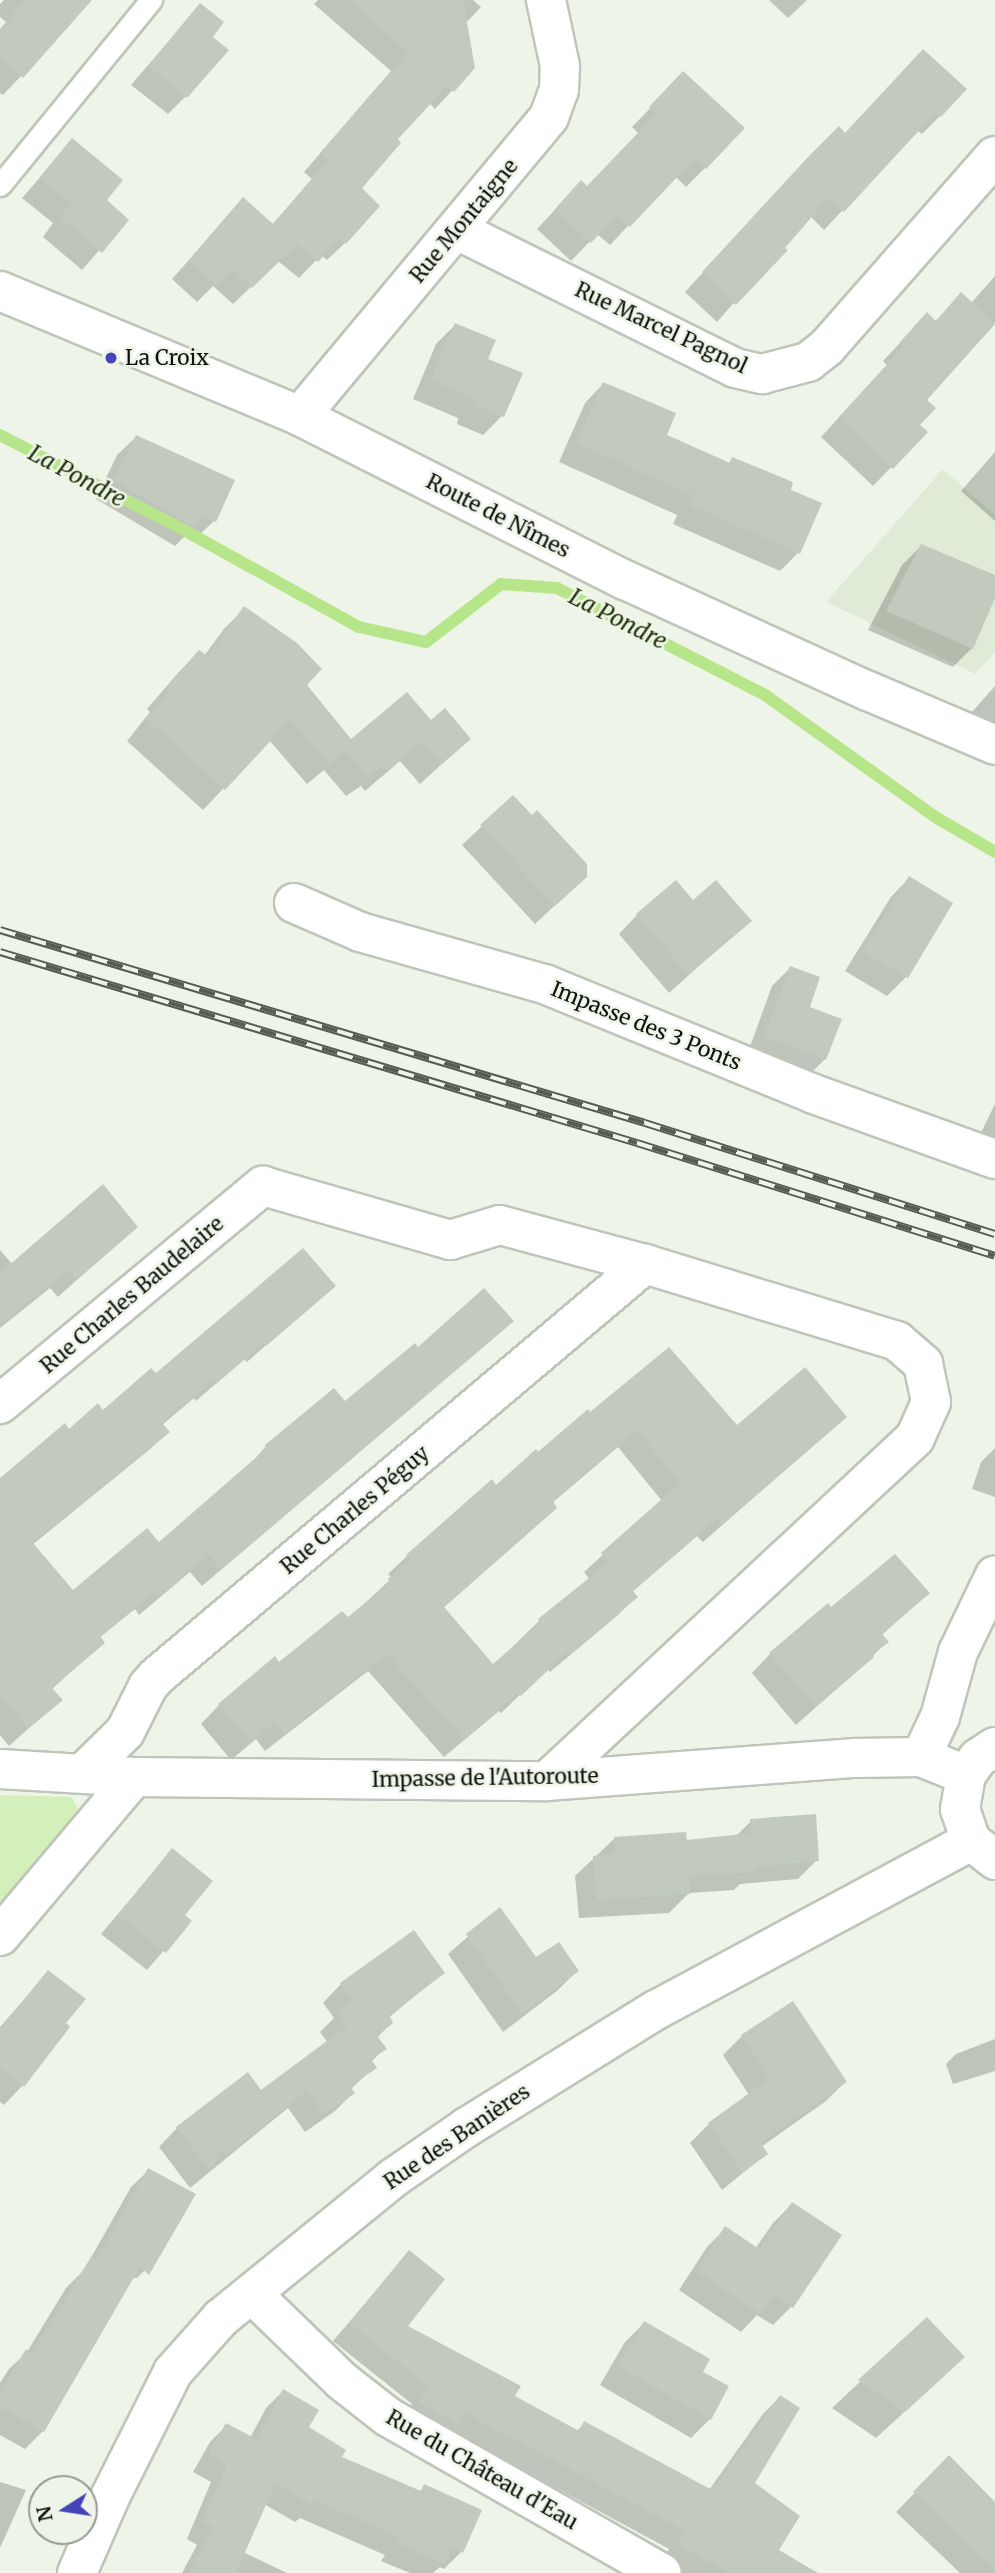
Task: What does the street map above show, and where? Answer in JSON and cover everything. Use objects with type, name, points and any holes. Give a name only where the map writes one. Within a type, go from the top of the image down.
[{"type":"street","name":"Rue Montaigne","points":[[300,416],[549,117],[559,90],[560,66],[546,0]]},
{"type":"street","name":"Rue Marcel Pagnol","points":[[457,230],[735,368],[762,374],[808,362],[827,347],[995,156]]},
{"type":"street","name":"Route de Nîmes","points":[[0,291],[300,416],[625,580],[868,691],[995,745]]},
{"type":"street","name":"Impasse des 3 Ponts","points":[[294,903],[360,932],[547,985],[814,1094],[995,1159]]},
{"type":"street","name":"Rue Charles Baudelaire","points":[[0,1404],[263,1186],[450,1240],[500,1225],[645,1264]]},
{"type":"street","name":"Rue Charles Péguy","points":[[84,1772],[125,1732],[148,1686],[157,1676],[645,1264]]},
{"type":"street","points":[[547,1781],[915,1438],[931,1402],[923,1364],[897,1341],[645,1264]]},
{"type":"street","points":[[921,1757],[940,1717],[958,1652],[995,1575]]},
{"type":"street","points":[[983,1850],[960,1809],[966,1775],[978,1758],[995,1747]]},
{"type":"street","name":"Impasse de l'Autoroute","points":[[0,1769],[134,1777],[547,1781],[855,1758],[921,1757],[966,1775]]},
{"type":"street","points":[[0,1936],[134,1777]]},
{"type":"street","name":"Rue des Banières","points":[[77,2573],[110,2497],[173,2372],[191,2348],[221,2318],[393,2178],[467,2127],[656,2010],[983,1850]]},
{"type":"street","name":"Rue du Château d'Eau","points":[[252,2294],[342,2381],[388,2417],[662,2573]]},
{"type":"lane","points":[[0,185],[150,0]]},
{"type":"shaded area","points":[[943,469],[995,515],[995,652],[975,674],[826,602]]},
{"type":"green space","points":[[0,1795],[72,1797],[83,1820],[0,1918]]},
{"type":"building","points":[[26,0],[92,0],[23,78],[0,58],[0,30]]},
{"type":"building","points":[[348,0],[463,0],[475,68],[454,92],[447,86],[398,139],[401,143],[362,188],[380,206],[346,244],[339,238],[318,262],[297,244],[252,288],[232,269],[216,286],[189,260],[243,197],[273,224],[328,160],[320,153],[408,52]]},
{"type":"building","points":[[200,3],[224,22],[213,37],[229,50],[187,98],[148,66]]},
{"type":"building","points":[[923,49],[967,89],[941,117],[936,112],[844,212],[828,198],[785,248],[788,250],[736,305],[702,272],[809,156],[839,126],[845,133]]},
{"type":"building","points":[[683,71],[745,128],[706,169],[695,158],[630,227],[616,216],[591,243],[555,209],[581,180],[587,186],[656,114],[649,107]]},
{"type":"building","points":[[72,138],[123,180],[107,200],[129,220],[102,253],[60,217],[71,204],[39,178]]},
{"type":"building","points":[[961,292],[995,324],[927,400],[936,408],[920,425],[928,432],[893,469],[838,418],[904,346],[900,342],[927,312],[936,321]]},
{"type":"building","points":[[455,323],[496,340],[488,359],[523,373],[504,417],[475,405],[476,399],[430,380]]},
{"type":"building","points":[[603,382],[676,413],[667,435],[730,463],[732,457],[793,482],[791,490],[822,503],[800,554],[690,505],[694,496],[576,443]]},
{"type":"building","points":[[136,435],[235,480],[216,522],[201,516],[195,528],[114,480]]},
{"type":"building","points":[[921,544],[995,575],[995,598],[973,649],[886,611]]},
{"type":"building","points":[[244,606],[297,643],[322,669],[307,685],[351,739],[407,692],[431,720],[445,708],[471,739],[442,764],[422,742],[387,771],[383,766],[368,777],[345,750],[329,764],[290,720],[225,790],[146,719],[170,690],[167,686],[199,650],[208,656]]},
{"type":"building","points":[[513,795],[532,815],[537,810],[587,864],[587,877],[555,906],[480,825]]},
{"type":"building","points":[[909,876],[953,903],[908,978],[862,952]]},
{"type":"building","points":[[676,880],[693,900],[716,880],[752,921],[688,975],[636,914]]},
{"type":"building","points":[[790,966],[820,977],[810,1007],[842,1019],[826,1060],[764,1036]]},
{"type":"building","points":[[103,1184],[138,1227],[77,1280],[69,1270],[0,1325],[0,1273]]},
{"type":"building","points":[[303,1248],[336,1286],[266,1346],[264,1343],[216,1384],[213,1381],[162,1423],[170,1432],[33,1543],[73,1590],[147,1528],[159,1542],[267,1448],[265,1445],[334,1388],[345,1401],[415,1343],[418,1347],[484,1288],[514,1321],[221,1570],[209,1555],[158,1598],[154,1593],[100,1636],[105,1643],[52,1688],[63,1700],[28,1729],[0,1696],[0,1478],[65,1423],[69,1429],[98,1403],[103,1410],[151,1368],[156,1373]]},
{"type":"building","points":[[669,1347],[737,1425],[805,1367],[847,1417],[722,1525],[717,1519],[633,1591],[638,1597],[569,1655],[567,1652],[521,1696],[518,1693],[464,1740],[387,1654],[285,1734],[275,1722],[251,1743],[218,1704],[275,1656],[279,1662],[342,1611],[348,1617],[390,1582],[388,1579],[410,1560],[406,1555],[492,1479],[496,1485],[536,1449],[538,1452],[588,1409],[590,1412]],"holes":[[[637,1430],[680,1483],[601,1553],[609,1562],[538,1619],[541,1622],[493,1664],[444,1607],[557,1508],[553,1501]]]},
{"type":"building","points":[[895,1554],[930,1593],[882,1634],[889,1642],[873,1654],[874,1657],[816,1707],[769,1653],[828,1603],[831,1607]]},
{"type":"building","points":[[816,1814],[819,1861],[755,1867],[754,1872],[689,1876],[690,1894],[597,1900],[593,1856],[615,1853],[614,1837],[686,1832],[687,1840],[751,1833],[750,1819]]},
{"type":"building","points":[[172,1848],[213,1881],[185,1915],[192,1921],[166,1953],[118,1915]]},
{"type":"building","points":[[500,1907],[536,1957],[559,1942],[579,1971],[522,2014],[466,1934]]},
{"type":"building","points":[[414,1930],[445,1973],[389,2015],[393,2023],[377,2036],[387,2049],[371,2059],[377,2068],[350,2086],[355,2093],[324,2115],[307,2091],[226,2155],[222,2150],[210,2171],[176,2127],[248,2072],[261,2090],[347,2026],[337,2012],[353,2001],[340,1983]]},
{"type":"building","points":[[48,1970],[86,1999],[66,2023],[70,2027],[24,2087],[0,2068],[0,2029]]},
{"type":"building","points":[[793,2001],[847,2082],[761,2143],[768,2154],[742,2173],[708,2123],[769,2079],[741,2035]]},
{"type":"building","points":[[148,2168],[196,2194],[149,2275],[140,2267],[44,2432],[0,2407],[0,2392],[26,2349],[32,2353],[91,2257],[96,2260]]},
{"type":"building","points":[[792,2202],[842,2235],[793,2308],[774,2295],[761,2314],[696,2271],[725,2226],[759,2249]]},
{"type":"building","points":[[409,2250],[445,2279],[408,2326],[521,2386],[515,2396],[579,2431],[584,2421],[712,2490],[780,2395],[800,2408],[755,2483],[800,2516],[779,2550],[818,2573],[729,2573],[677,2544],[685,2531],[463,2412],[458,2424],[419,2402],[428,2386],[349,2323]]},
{"type":"building","points":[[927,2317],[965,2357],[905,2412],[858,2380]]},
{"type":"building","points":[[644,2321],[710,2359],[703,2372],[729,2386],[711,2420],[618,2366]]},
{"type":"building","points":[[283,2389],[319,2410],[309,2427],[346,2450],[342,2457],[421,2491],[424,2484],[482,2510],[463,2553],[452,2548],[445,2564],[397,2544],[401,2538],[317,2501],[314,2506],[275,2484],[236,2573],[189,2573],[213,2527],[203,2521],[227,2465],[208,2454],[226,2423],[256,2439]]},
{"type":"building","points":[[949,2455],[995,2502],[995,2570],[913,2492]]},
{"type":"waterway","name":"La Pondre","points":[[0,435],[182,529],[359,627],[426,642],[501,584],[557,588],[765,695],[937,818],[995,852]]},
{"type":"railway","points":[[0,930],[645,1123],[995,1234]]},
{"type":"railway","points":[[0,952],[637,1143],[995,1256]]},
{"type":"place","name":"La Croix","points":[[111,358]]}]
